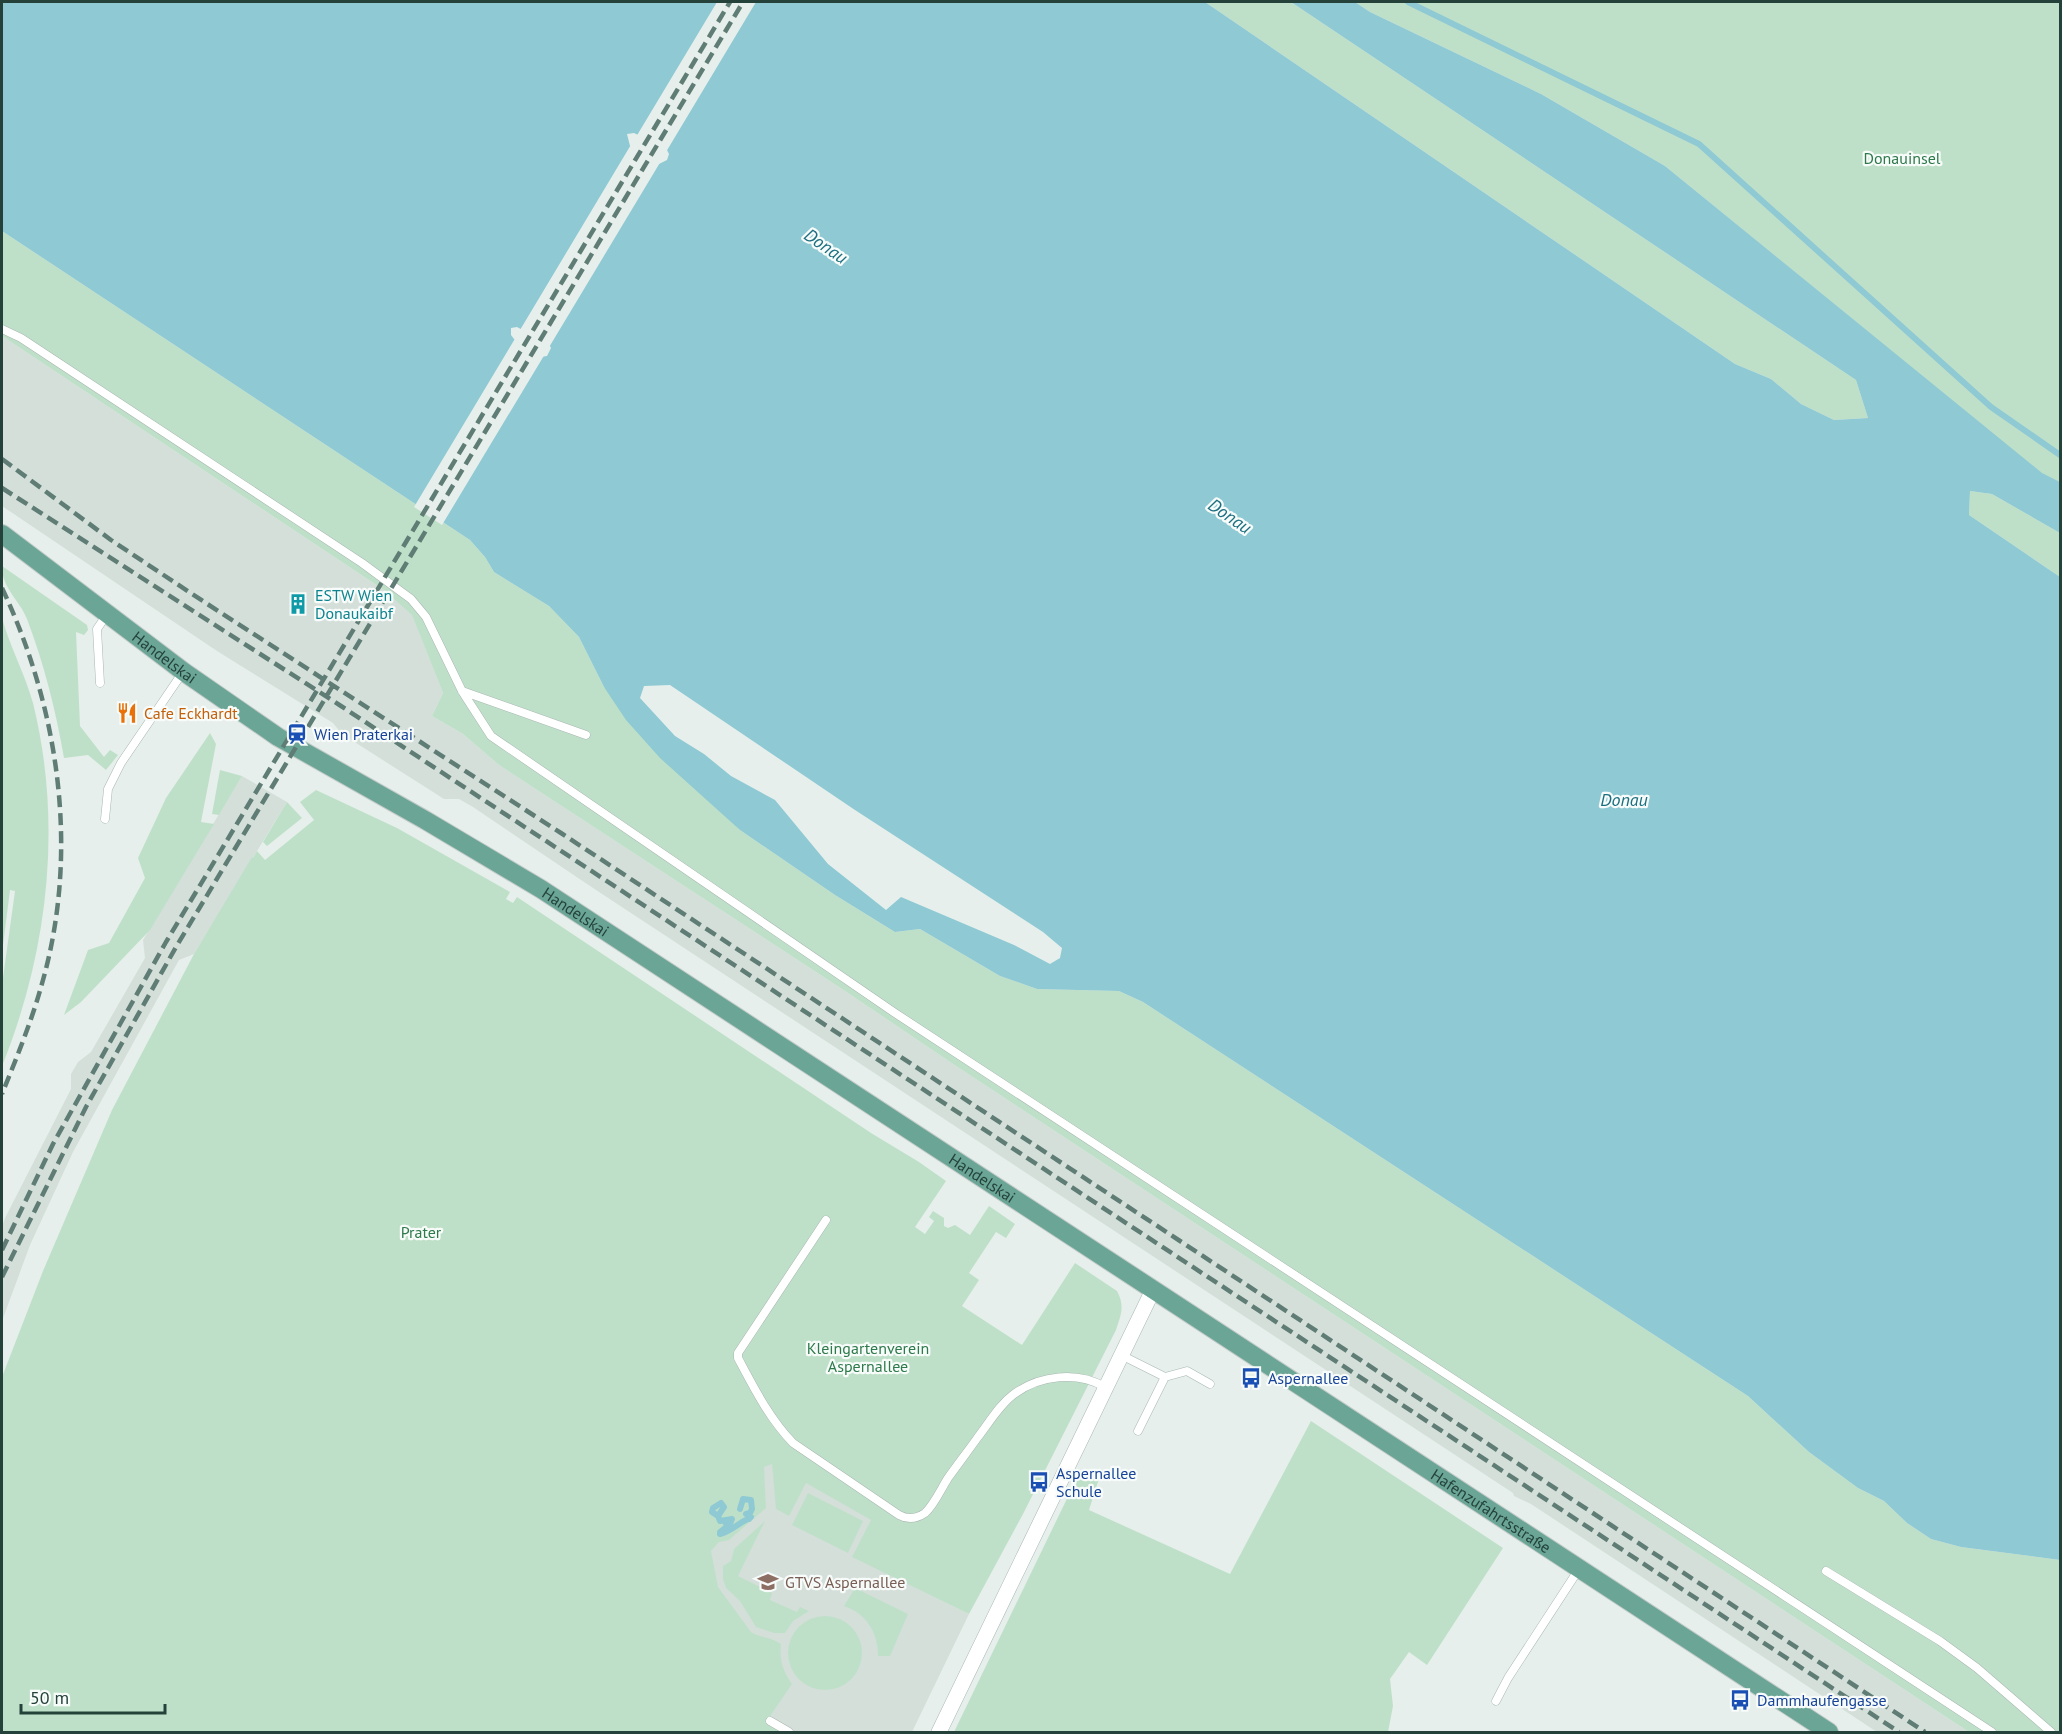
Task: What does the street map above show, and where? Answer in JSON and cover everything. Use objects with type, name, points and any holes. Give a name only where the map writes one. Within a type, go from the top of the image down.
[{"type":"main road","name":"Handelskai","points":[[2,534],[184,672],[278,737],[541,889],[1154,1290]]},
{"type":"main road","name":"Hafenzufahrtsstraße","points":[[1154,1290],[1825,1731]]},
{"type":"street","points":[[939,1732],[1154,1290]]},
{"type":"lane","points":[[2,329],[21,338],[362,563],[411,599],[426,617],[462,691],[491,736],[885,1007],[1992,1732]]},
{"type":"lane","points":[[100,683],[97,629],[108,614]]},
{"type":"lane","points":[[105,819],[108,789],[121,763],[184,672]]},
{"type":"lane","points":[[462,691],[586,735]]},
{"type":"lane","points":[[826,1221],[738,1353],[738,1358],[766,1410],[779,1429],[793,1443],[899,1515],[917,1517],[928,1509],[994,1416],[1015,1394],[1030,1385],[1060,1377],[1093,1380],[1105,1387]]},
{"type":"lane","points":[[1121,1355],[1165,1377],[1187,1371],[1210,1384]]},
{"type":"lane","points":[[1138,1431],[1165,1377]]},
{"type":"lane","points":[[1496,1701],[1508,1678],[1579,1569]]},
{"type":"lane","points":[[1826,1571],[1940,1641],[1977,1668],[2051,1732]]},
{"type":"lane","points":[[770,1721],[789,1732]]},
{"type":"shaded area","points":[[2,336],[384,590],[412,614],[443,693],[432,716],[463,734],[499,765],[1969,1732],[1877,1732],[1531,1504],[1514,1496],[1513,1493],[473,807],[459,799],[444,799],[342,734],[333,723],[217,651],[2,506]]},
{"type":"shaded area","points":[[242,776],[287,802],[194,954],[179,960],[73,1152],[30,1245],[2,1321],[2,1227],[5,1218],[71,1089],[71,1074],[78,1062],[91,1052],[145,958],[143,940]]},
{"type":"shaded area","name":"GTVS Aspernallee","points":[[770,1444],[912,1536],[888,1574],[969,1614],[912,1732],[782,1732],[686,1671],[680,1468]]},
{"type":"green space","points":[[1205,2],[1291,2],[1856,380],[1868,418],[1834,420],[1801,404],[1771,379],[1735,364]]},
{"type":"green space","name":"Donauinsel","points":[[1355,2],[2060,2],[2060,482],[2042,474],[1665,166],[1541,94],[1370,12]]},
{"type":"green space","points":[[2,231],[470,540],[494,572],[549,606],[579,637],[604,687],[740,830],[835,895],[895,932],[920,929],[1000,976],[1037,989],[1119,991],[1143,1002],[1748,1396],[1809,1452],[1858,1488],[1884,1501],[1907,1523],[1931,1539],[1961,1547],[2060,1560],[2060,1732],[1969,1732],[499,765],[463,734],[432,716],[443,693],[412,615],[384,590],[2,336]]},
{"type":"green space","points":[[1970,491],[1992,494],[2060,533],[2060,577],[1969,515]]},
{"type":"green space","points":[[2,566],[87,625],[88,630],[84,635],[76,632],[80,726],[104,757],[110,750],[118,755],[106,770],[88,755],[64,758],[39,653],[24,612],[4,581]]},
{"type":"green space","points":[[2,618],[33,703],[42,749],[49,841],[40,933],[18,1023],[2,1066],[2,985],[15,891],[10,890],[2,953]]},
{"type":"green space","points":[[210,733],[216,744],[201,822],[214,824],[150,930],[81,1002],[64,1015],[88,950],[109,943],[145,878],[138,858],[166,798]]},
{"type":"green space","points":[[220,770],[242,776],[219,815],[212,814]]},
{"type":"green space","name":"Prater","points":[[316,790],[397,828],[510,892],[506,899],[513,903],[517,897],[946,1181],[915,1227],[925,1234],[934,1221],[929,1217],[933,1211],[944,1218],[944,1226],[948,1228],[955,1225],[970,1235],[989,1206],[1015,1224],[1006,1238],[996,1232],[969,1273],[979,1280],[962,1306],[1022,1345],[1075,1263],[1117,1291],[1122,1306],[1116,1330],[1023,1514],[969,1614],[852,1557],[871,1520],[806,1483],[789,1516],[776,1509],[772,1464],[764,1467],[766,1508],[729,1540],[719,1542],[711,1551],[718,1587],[751,1632],[781,1644],[782,1665],[792,1684],[766,1722],[782,1732],[2,1732],[2,1377],[43,1271],[112,1110],[194,954],[257,851],[265,860],[314,820],[300,802]]},
{"type":"green space","points":[[287,802],[302,818],[267,846],[263,842]]},
{"type":"green space","points":[[1311,1421],[1503,1548],[1427,1665],[1409,1652],[1390,1679],[1393,1706],[1388,1732],[954,1732],[1077,1478],[1102,1469],[1089,1510],[1230,1574]]},
{"type":"green space","points":[[808,1493],[863,1521],[848,1553],[792,1525]]},
{"type":"green space","points":[[765,1521],[738,1576],[772,1593],[770,1600],[797,1612],[800,1607],[809,1611],[793,1621],[785,1633],[774,1633],[756,1627],[740,1601],[726,1588],[723,1579],[723,1566],[731,1561],[734,1549]]},
{"type":"green space","points":[[855,1588],[908,1614],[890,1656],[878,1656],[876,1640],[870,1625],[859,1614],[844,1606]]},
{"type":"green space","points":[[825,1616],[839,1619],[851,1627],[859,1639],[862,1653],[859,1667],[851,1679],[839,1687],[825,1690],[811,1687],[799,1679],[791,1667],[788,1653],[791,1639],[799,1627],[811,1619]]},
{"type":"water","name":"Donau","points":[[2,2],[1205,2],[1735,364],[1771,379],[1801,404],[1834,420],[1868,418],[1856,380],[1291,2],[1355,2],[1370,12],[1541,94],[1665,166],[2042,473],[2060,482],[2060,533],[1992,494],[1970,491],[1969,515],[2060,577],[2060,1560],[1961,1547],[1931,1539],[1907,1523],[1884,1501],[1858,1488],[1809,1452],[1748,1396],[1143,1002],[1119,991],[1037,989],[1000,976],[920,929],[895,932],[835,895],[740,830],[660,758],[626,720],[604,687],[579,637],[549,606],[494,572],[470,540],[2,231]],"holes":[[[634,133],[666,148],[669,154],[667,160],[659,164],[630,146],[627,134]],[[517,327],[549,344],[551,348],[547,356],[541,357],[514,339],[511,335],[511,328]],[[670,685],[855,810],[1043,932],[1062,948],[1060,958],[1050,964],[1014,945],[901,897],[886,910],[828,864],[775,800],[731,776],[704,754],[675,736],[640,698],[644,686]]]},
{"type":"pier","points":[[717,2],[756,2],[666,152],[636,137]]},
{"type":"pier","points":[[632,143],[661,161],[548,349],[520,330]]},
{"type":"pier","points":[[516,337],[545,354],[442,525],[414,507]]},
{"type":"waterway","points":[[1408,2],[1699,144],[1991,407],[2060,455]]},
{"type":"waterway","points":[[740,1509],[743,1499],[751,1500],[752,1509],[746,1514],[751,1517]]},
{"type":"waterway","points":[[718,1516],[724,1507],[721,1503],[713,1508],[712,1512],[718,1516],[720,1521],[732,1519],[730,1524],[727,1525],[725,1522],[728,1520],[730,1523]]},
{"type":"waterway","points":[[729,1525],[720,1534],[749,1519]]},
{"type":"railway","points":[[2,1250],[53,1144],[166,942],[730,2]]},
{"type":"railway","points":[[2,1277],[86,1107],[176,947],[743,2]]},
{"type":"railway","points":[[2,459],[111,540],[192,594],[561,833],[1925,1732]]},
{"type":"railway","points":[[2,488],[341,706],[1899,1732]]},
{"type":"railway","points":[[2,588],[22,635],[38,684],[50,733],[58,784],[61,835],[60,886],[53,937],[33,1014],[2,1094]]},
{"type":"place","name":"ESTW Wien Donaukaibf","points":[[298,604]]},
{"type":"place","name":"Cafe Eckhardt","points":[[127,713]]},
{"type":"place","name":"Wien Praterkai","points":[[297,734]]},
{"type":"place","name":"Aspernallee","points":[[1251,1378]]},
{"type":"place","name":"Aspernallee Schule","points":[[1039,1482]]},
{"type":"place","name":"GTVS Aspernallee","points":[[768,1582]]},
{"type":"place","name":"Dammhaufengasse","points":[[1740,1700]]},
{"type":"park label","name":"Kleingartenverein Aspernallee","points":[[868,1357]]}]
